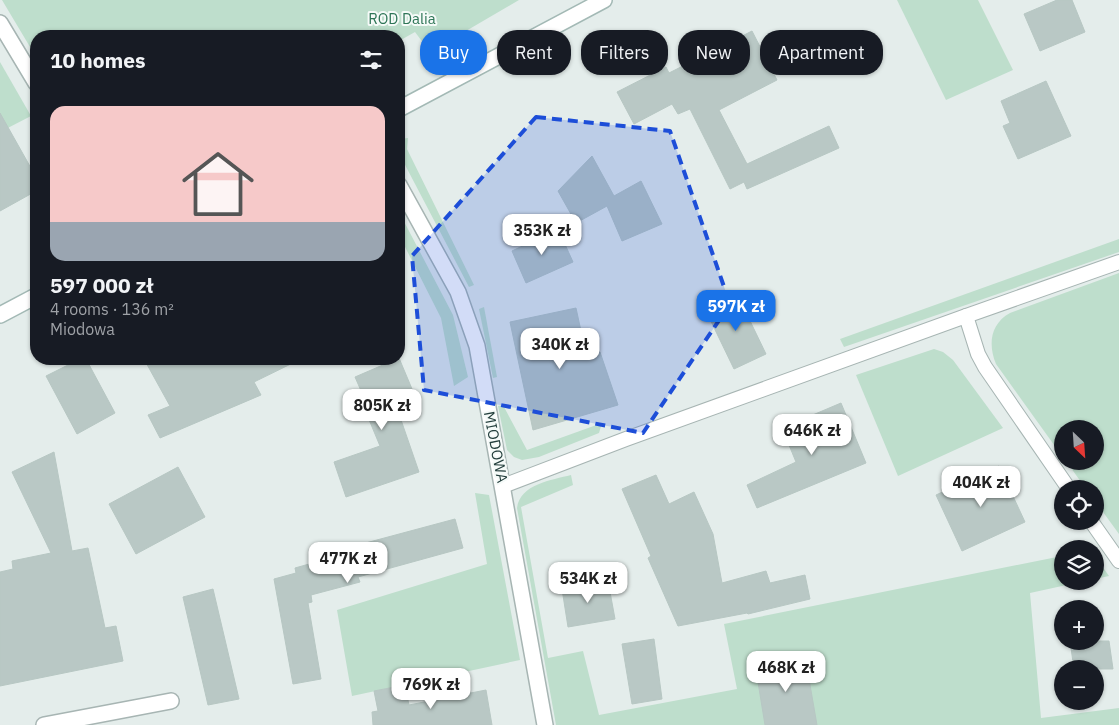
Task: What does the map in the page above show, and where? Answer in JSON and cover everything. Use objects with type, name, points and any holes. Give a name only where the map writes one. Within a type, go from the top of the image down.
[{"type":"street","points":[[405,106],[604,0]]},
{"type":"street","points":[[0,23],[30,73]]},
{"type":"street","name":"MIODOWA","points":[[405,196],[449,273],[466,312],[476,346],[545,725]]},
{"type":"street","points":[[0,314],[30,299]]},
{"type":"street","points":[[44,725],[171,701]]},
{"type":"lane","points":[[503,486],[643,432],[1119,262]]},
{"type":"lane","points":[[966,316],[978,354],[985,367],[1063,480]]},
{"type":"lane","points":[[1097,530],[1119,561]]},
{"type":"highlighted area","points":[[536,117],[670,131],[730,304],[643,433],[424,390],[412,256]]},
{"type":"green space","name":"ROD Dalia","points":[[2,0],[519,0],[468,30],[420,30],[420,39],[415,32],[405,38],[405,30],[30,30],[30,47]]},
{"type":"green space","points":[[897,0],[978,0],[1013,70],[946,100]]},
{"type":"green space","points":[[0,62],[30,117],[0,132]]},
{"type":"green space","points":[[405,138],[408,138],[407,149],[474,285],[469,287],[405,165]]},
{"type":"green space","points":[[405,223],[453,315],[468,377],[454,386],[441,318],[405,247]]},
{"type":"green space","points":[[1119,239],[1119,252],[844,347],[840,339]]},
{"type":"green space","points":[[1119,273],[1119,534],[1104,513],[1104,480],[1080,480],[1072,470],[1104,470],[1104,420],[1054,420],[1054,445],[996,364],[993,357],[992,336],[998,323],[1010,313]]},
{"type":"green space","points":[[484,307],[497,377],[493,378],[479,309]]},
{"type":"green space","points":[[934,349],[943,352],[953,360],[1003,428],[898,476],[856,375]]},
{"type":"green space","points":[[503,405],[527,450],[602,423],[599,433],[539,457],[522,460],[514,457],[507,450],[498,406]]},
{"type":"green space","points":[[571,475],[573,485],[521,507],[548,658],[583,651],[599,715],[737,689],[724,624],[1054,558],[1054,588],[1030,593],[1041,718],[1119,708],[1119,725],[556,725],[517,508],[519,500],[524,493],[530,488],[546,481]]},
{"type":"green space","points":[[475,493],[489,495],[520,660],[352,696],[337,610],[487,564]]},
{"type":"green space","points":[[1104,569],[1109,576],[1104,577]]},
{"type":"building","points":[[1057,0],[1072,0],[1085,32],[1040,51],[1024,14]]},
{"type":"building","points":[[752,31],[760,47],[760,75],[774,75],[777,80],[719,110],[747,164],[829,126],[839,148],[747,189],[744,182],[730,189],[690,109],[678,114],[672,104],[634,124],[617,92],[650,75],[668,75],[668,71],[669,73],[678,68],[678,75],[750,75],[750,32]]},
{"type":"building","points":[[1046,81],[1071,136],[1018,159],[1003,126],[1010,123],[1001,101]]},
{"type":"building","points":[[0,113],[30,166],[30,194],[0,211]]},
{"type":"building","points":[[592,156],[614,196],[641,181],[662,224],[622,241],[607,206],[576,223],[558,191]]},
{"type":"building","points":[[558,229],[573,262],[526,283],[512,251]]},
{"type":"building","points":[[738,296],[766,354],[734,369],[706,311]]},
{"type":"building","points":[[576,308],[586,354],[600,352],[618,405],[533,430],[510,322]]},
{"type":"building","points":[[68,365],[89,365],[115,413],[77,434],[46,376]]},
{"type":"building","points":[[147,365],[289,365],[254,382],[261,395],[160,438],[148,415],[170,406]]},
{"type":"building","points":[[383,365],[402,365],[420,408],[400,417],[419,472],[346,497],[334,462],[380,446],[365,410],[369,409],[355,377]]},
{"type":"building","points":[[841,403],[866,463],[757,508],[747,485],[796,462],[782,428]]},
{"type":"building","points":[[54,452],[72,551],[88,548],[105,628],[116,626],[123,661],[0,686],[0,572],[13,569],[12,561],[51,553],[12,472]]},
{"type":"building","points":[[999,466],[1025,522],[962,551],[936,495]]},
{"type":"building","points":[[178,467],[205,517],[136,554],[109,504]]},
{"type":"building","points":[[656,475],[669,504],[694,492],[713,534],[722,583],[766,571],[770,583],[805,575],[810,599],[748,614],[678,626],[648,558],[651,556],[622,489]]},
{"type":"building","points":[[455,519],[463,548],[358,577],[360,582],[311,595],[312,602],[308,603],[321,679],[293,684],[274,579],[296,573],[295,568],[348,553],[347,548]]},
{"type":"building","points":[[608,581],[615,619],[568,627],[562,589]]},
{"type":"building","points":[[213,589],[239,699],[208,705],[183,597]]},
{"type":"building","points":[[654,639],[662,699],[632,704],[622,644]]},
{"type":"building","points":[[1104,641],[1109,641],[1113,669],[1104,669],[1104,660],[1073,660],[1071,650],[1104,650]]},
{"type":"building","points":[[805,656],[817,725],[765,725],[755,664]]},
{"type":"building","points":[[405,685],[409,705],[486,690],[492,725],[373,725],[372,712],[378,711],[374,691]]}]
